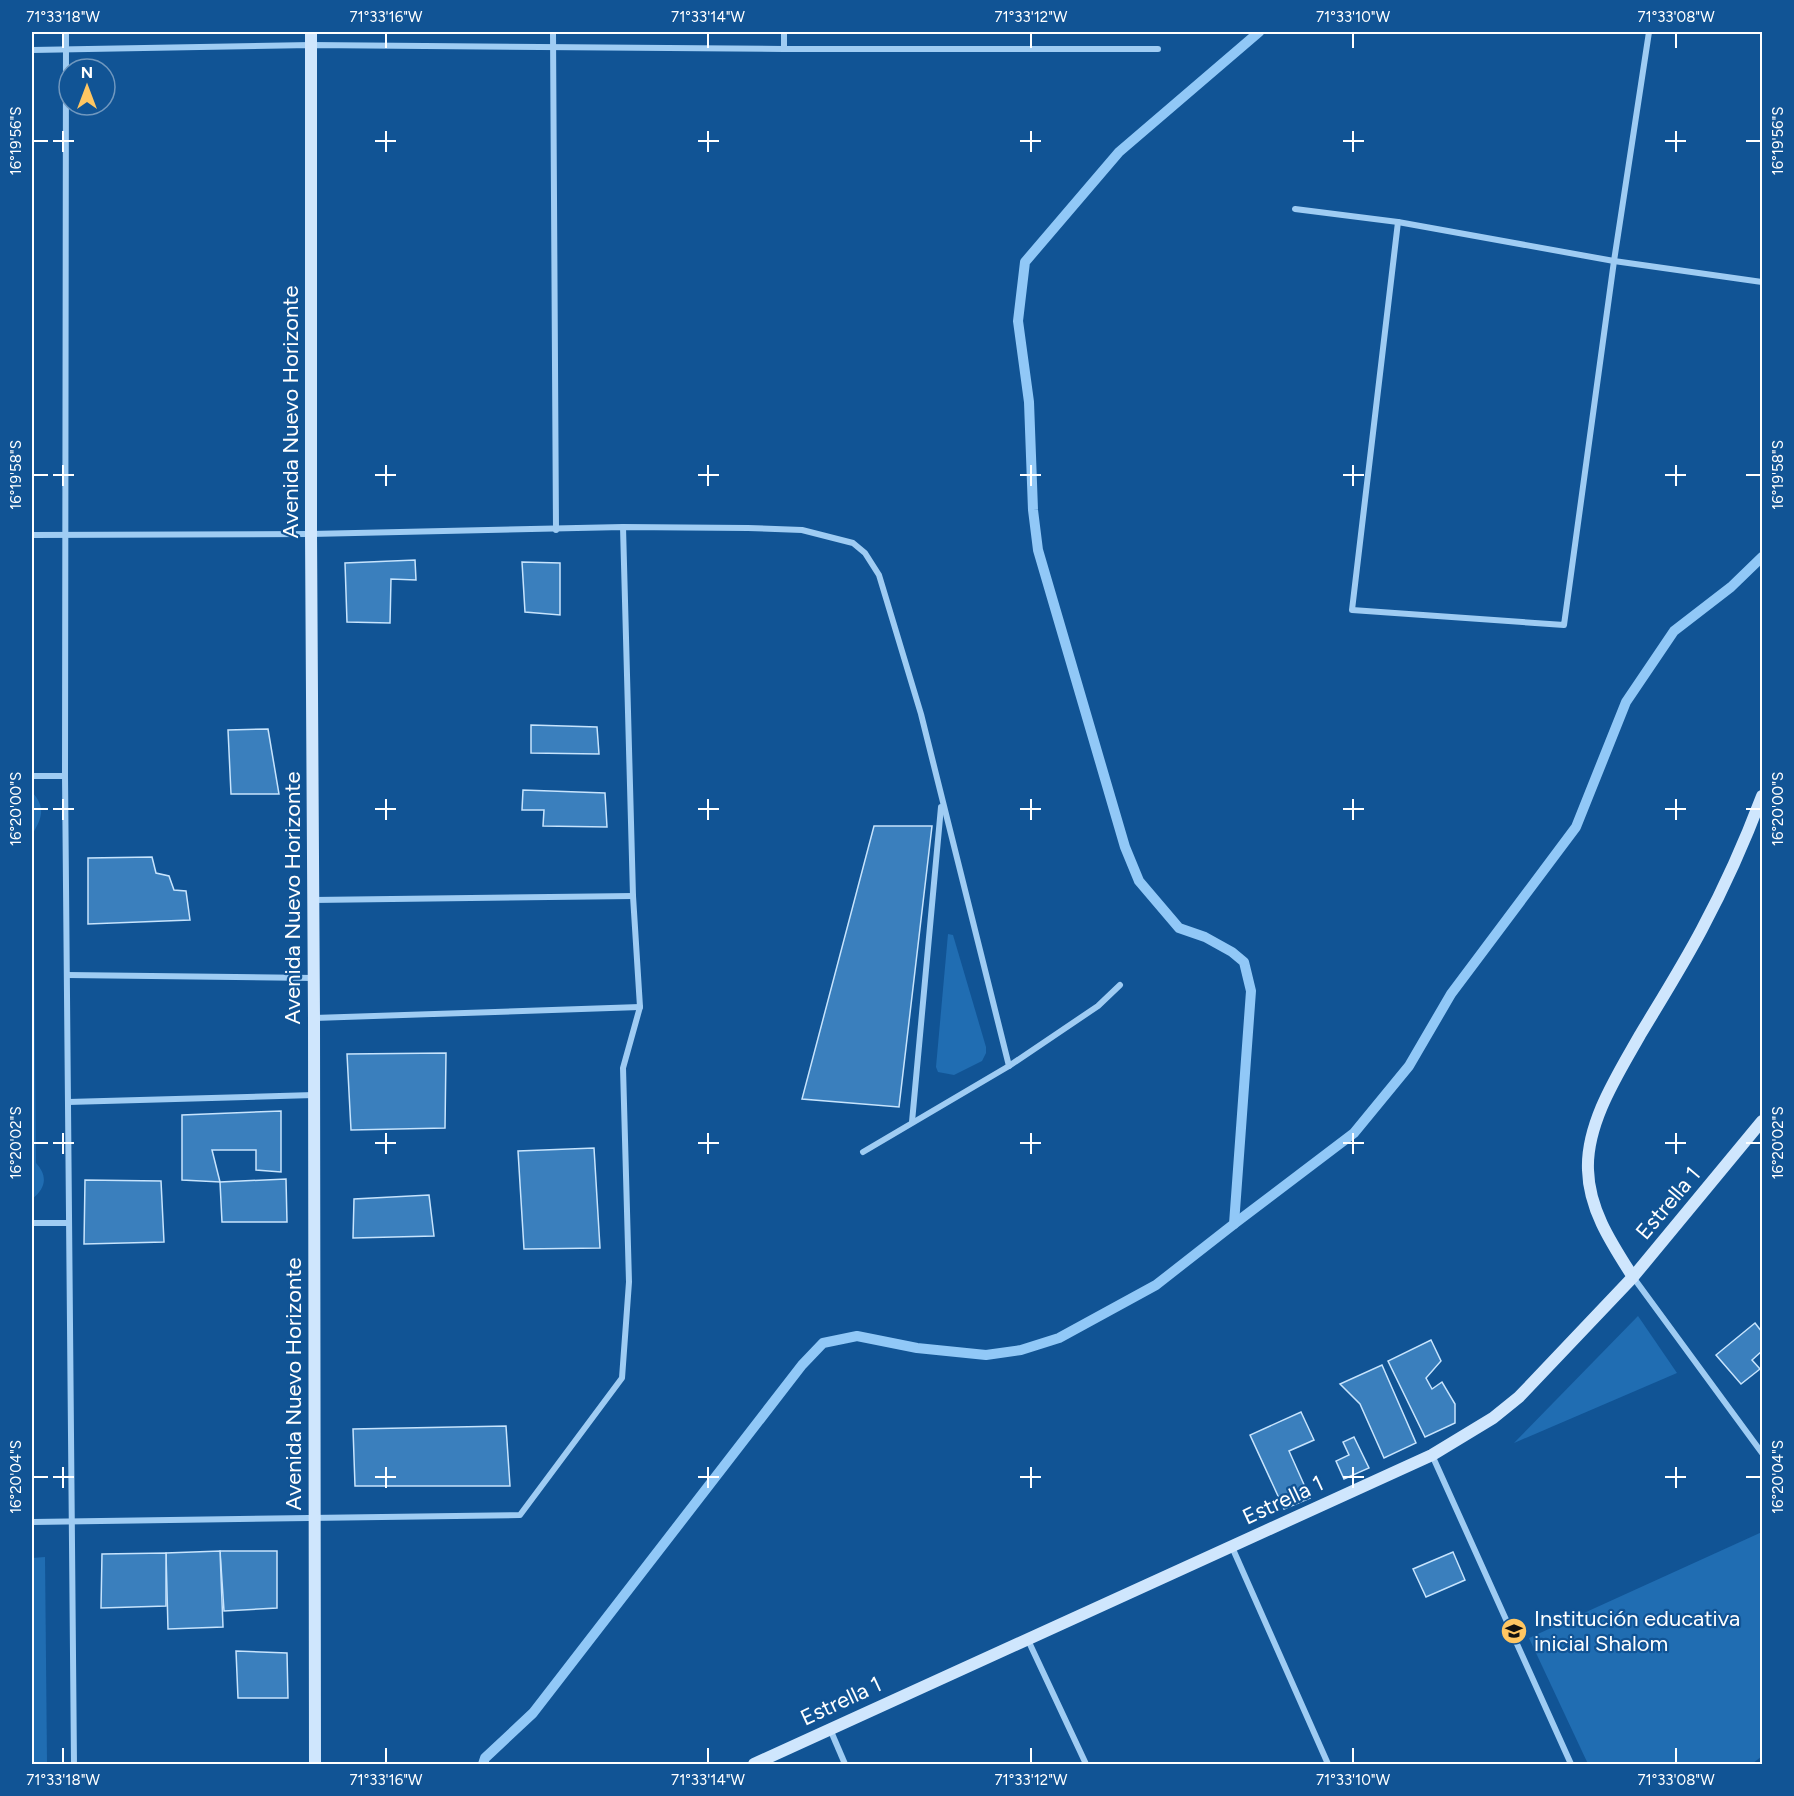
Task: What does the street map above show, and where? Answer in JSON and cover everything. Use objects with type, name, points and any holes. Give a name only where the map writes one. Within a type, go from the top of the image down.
[{"type":"street","points":[[66,32],[64,776],[74,1764]]},
{"type":"street","name":"Avenida Nuevo Horizonte","points":[[311,32],[315,1764]]},
{"type":"street","points":[[553,32],[556,530]]},
{"type":"street","points":[[784,32],[784,49]]},
{"type":"street","points":[[1398,222],[1352,610],[1564,625],[1614,261],[1649,32]]},
{"type":"street","points":[[32,50],[311,45],[1158,49]]},
{"type":"street","points":[[1295,209],[1398,222],[1614,261],[1762,282]]},
{"type":"street","points":[[32,1522],[314,1516],[520,1515],[622,1378],[629,1282],[623,1068],[640,1007],[633,896],[623,527]]},
{"type":"street","points":[[32,535],[311,534],[623,527],[748,528],[802,530],[853,543],[865,553],[879,575],[921,714],[1009,1066]]},
{"type":"street","points":[[32,776],[64,776]]},
{"type":"street","points":[[1762,796],[1752,824],[1702,928],[1606,1096],[1590,1144],[1587,1168],[1590,1195],[1610,1241],[1633,1277],[1762,1453]]},
{"type":"street","points":[[912,1122],[942,800]]},
{"type":"street","points":[[313,900],[633,896]]},
{"type":"street","points":[[67,975],[314,978]]},
{"type":"street","points":[[862,1152],[1009,1066],[1098,1006],[1120,985]]},
{"type":"street","points":[[314,1018],[640,1007]]},
{"type":"street","points":[[68,1102],[314,1095]]},
{"type":"street","name":"Estrella 1","points":[[754,1764],[1432,1455],[1493,1418],[1519,1397],[1633,1277],[1762,1121]]},
{"type":"street","points":[[32,1222],[69,1223]]},
{"type":"street","points":[[1432,1455],[1571,1764]]},
{"type":"street","points":[[1232,1547],[1328,1764]]},
{"type":"street","points":[[1028,1640],[1086,1764]]},
{"type":"street","points":[[830,1729],[845,1764]]},
{"type":"shaded area","points":[[32,792],[41,807],[41,817],[33,833],[36,1163],[44,1177],[44,1182],[40,1191],[32,1199]]},
{"type":"shaded area","points":[[948,934],[953,935],[986,1047],[982,1061],[954,1075],[938,1072],[936,1067]]},
{"type":"shaded area","points":[[1638,1316],[1677,1373],[1514,1443]]},
{"type":"shaded area","points":[[1762,1532],[1762,1756],[1752,1764],[1588,1764],[1529,1638]]},
{"type":"shaded area","points":[[45,1557],[47,1764],[32,1764],[32,1558]]},
{"type":"building","points":[[415,560],[416,580],[391,579],[390,623],[347,622],[345,563]]},
{"type":"building","points":[[522,562],[560,563],[560,615],[525,612]]},
{"type":"building","points":[[531,725],[597,727],[599,754],[531,753]]},
{"type":"building","points":[[268,729],[279,794],[231,794],[228,730]]},
{"type":"building","points":[[523,790],[605,793],[607,827],[543,826],[544,810],[522,810]]},
{"type":"building","points":[[874,826],[932,826],[899,1107],[802,1099]]},
{"type":"building","points":[[152,857],[156,873],[169,876],[174,890],[186,891],[190,920],[88,924],[88,858]]},
{"type":"building","points":[[446,1053],[445,1128],[351,1130],[347,1054]]},
{"type":"building","points":[[281,1111],[281,1172],[256,1170],[256,1150],[212,1150],[220,1182],[182,1180],[182,1115]]},
{"type":"building","points":[[594,1148],[600,1248],[524,1249],[518,1151]]},
{"type":"building","points":[[286,1179],[287,1222],[222,1222],[220,1182]]},
{"type":"building","points":[[85,1180],[161,1181],[164,1242],[84,1244]]},
{"type":"building","points":[[429,1195],[434,1236],[353,1238],[354,1199]]},
{"type":"building","points":[[1755,1323],[1762,1332],[1762,1351],[1752,1360],[1760,1369],[1741,1384],[1716,1355]]},
{"type":"building","points":[[1431,1340],[1441,1361],[1426,1378],[1432,1389],[1442,1382],[1455,1404],[1455,1423],[1425,1437],[1388,1361]]},
{"type":"building","points":[[1382,1365],[1416,1443],[1384,1458],[1360,1404],[1340,1384]]},
{"type":"building","points":[[1301,1412],[1314,1440],[1289,1451],[1310,1498],[1284,1509],[1250,1435]]},
{"type":"building","points":[[506,1426],[510,1486],[355,1486],[353,1429]]},
{"type":"building","points":[[1354,1437],[1369,1468],[1344,1479],[1336,1461],[1349,1455],[1343,1442]]},
{"type":"building","points":[[220,1551],[277,1551],[277,1608],[224,1611]]},
{"type":"building","points":[[220,1551],[223,1627],[168,1629],[166,1553]]},
{"type":"building","points":[[1453,1552],[1465,1580],[1426,1597],[1413,1569]]},
{"type":"building","points":[[166,1553],[166,1606],[101,1608],[102,1554]]},
{"type":"building","points":[[236,1651],[287,1653],[288,1698],[238,1698]]},
{"type":"waterway","points":[[483,1764],[485,1758],[533,1713],[802,1365],[823,1343],[857,1336],[917,1348],[986,1355],[1021,1350],[1059,1338],[1156,1285],[1234,1224],[1251,991],[1244,962],[1232,952],[1205,937],[1179,928],[1139,881],[1125,847],[1038,550],[1033,510],[1029,402],[1018,321],[1025,262],[1119,152],[1259,32]]},
{"type":"waterway","points":[[1234,1224],[1354,1133],[1409,1066],[1451,994],[1576,827],[1626,702],[1674,631],[1731,587],[1762,557]]},
{"type":"place","name":"Institución educativa inicial Shalom","points":[[1514,1631]]}]
